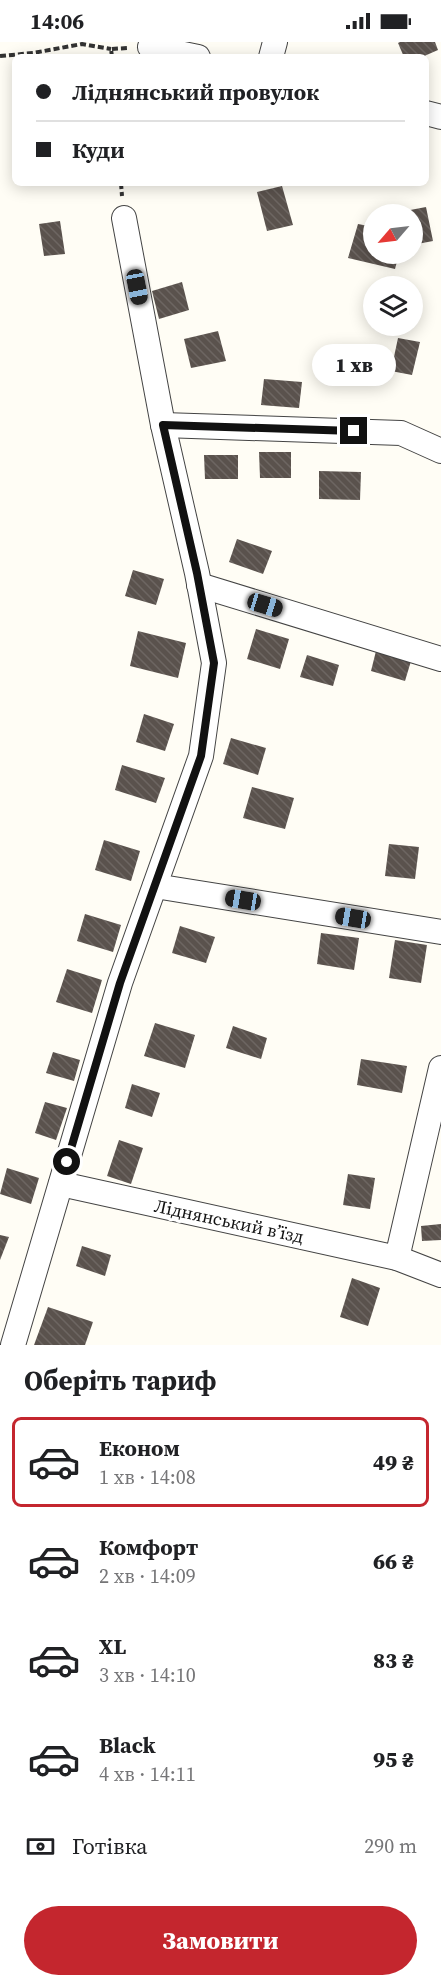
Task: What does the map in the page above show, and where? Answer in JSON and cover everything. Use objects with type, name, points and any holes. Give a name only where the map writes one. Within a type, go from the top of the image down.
[{"type":"street","points":[[150,47],[184,54]]},
{"type":"street","points":[[13,1345],[120,983],[201,756],[214,663],[163,425],[124,218]]},
{"type":"street","points":[[163,425],[401,433],[441,451]]},
{"type":"street","points":[[199,585],[441,659]]},
{"type":"street","points":[[155,886],[441,932]]},
{"type":"street","points":[[397,1258],[441,1068]]},
{"type":"street","name":"Ліднянський в’їзд","points":[[61,1184],[397,1258],[441,1275]]},
{"type":"path","points":[[22,54],[82,44],[111,49]]},
{"type":"building","points":[[435,42],[438,50],[429,54],[403,54],[398,43]]},
{"type":"building","points":[[282,186],[293,225],[267,231],[257,192]]},
{"type":"building","points":[[426,207],[433,241],[423,243],[423,208]]},
{"type":"building","points":[[60,221],[65,254],[44,256],[39,224]]},
{"type":"building","points":[[358,224],[363,225],[363,262],[348,258]]},
{"type":"building","points":[[374,264],[396,264],[395,269]]},
{"type":"building","points":[[182,282],[189,310],[159,319],[152,291]]},
{"type":"building","points":[[218,331],[226,361],[191,368],[184,339]]},
{"type":"building","points":[[398,338],[420,342],[412,375],[391,371]]},
{"type":"building","points":[[264,379],[302,382],[299,408],[261,405]]},
{"type":"building","points":[[259,452],[291,452],[291,478],[260,478]]},
{"type":"building","points":[[204,455],[238,455],[238,479],[205,479]]},
{"type":"building","points":[[319,471],[361,472],[360,500],[319,499]]},
{"type":"building","points":[[237,539],[272,551],[263,574],[229,562]]},
{"type":"building","points":[[133,570],[164,579],[156,605],[125,596]]},
{"type":"building","points":[[256,629],[289,639],[280,669],[247,659]]},
{"type":"building","points":[[138,631],[186,643],[178,678],[130,666]]},
{"type":"building","points":[[376,651],[411,661],[405,681],[371,671]]},
{"type":"building","points":[[307,655],[339,665],[333,686],[300,677]]},
{"type":"building","points":[[144,714],[174,724],[165,751],[136,742]]},
{"type":"building","points":[[231,738],[266,748],[258,775],[223,764]]},
{"type":"building","points":[[122,765],[165,778],[156,803],[115,790]]},
{"type":"building","points":[[252,787],[294,798],[285,829],[243,818]]},
{"type":"building","points":[[104,840],[140,851],[131,881],[95,870]]},
{"type":"building","points":[[389,844],[419,847],[415,879],[385,876]]},
{"type":"building","points":[[85,914],[121,925],[113,952],[77,941]]},
{"type":"building","points":[[180,926],[215,937],[206,963],[172,953]]},
{"type":"building","points":[[321,933],[359,938],[354,970],[317,964]]},
{"type":"building","points":[[395,940],[427,945],[421,983],[389,978]]},
{"type":"building","points":[[67,969],[102,980],[92,1013],[56,1002]]},
{"type":"building","points":[[155,1023],[195,1035],[185,1068],[144,1056]]},
{"type":"building","points":[[233,1026],[267,1038],[261,1059],[226,1048]]},
{"type":"building","points":[[53,1052],[80,1060],[74,1081],[46,1073]]},
{"type":"building","points":[[361,1059],[407,1066],[402,1093],[357,1085]]},
{"type":"building","points":[[132,1084],[160,1093],[152,1117],[125,1108]]},
{"type":"building","points":[[45,1102],[67,1108],[56,1140],[35,1133]]},
{"type":"building","points":[[119,1140],[143,1148],[131,1184],[107,1176]]},
{"type":"building","points":[[7,1168],[39,1178],[31,1204],[0,1194]]},
{"type":"building","points":[[348,1174],[375,1178],[370,1209],[343,1205]]},
{"type":"building","points":[[441,1224],[441,1240],[422,1241],[421,1226]]},
{"type":"building","points":[[0,1235],[9,1237],[0,1260]]},
{"type":"building","points":[[82,1246],[111,1255],[105,1276],[76,1266]]},
{"type":"building","points":[[352,1278],[380,1288],[368,1326],[340,1317]]},
{"type":"building","points":[[48,1307],[93,1322],[85,1345],[34,1345]]},
{"type":"route","points":[[67,1162],[120,983],[201,756],[214,663],[197,573],[163,425],[354,431]]}]
